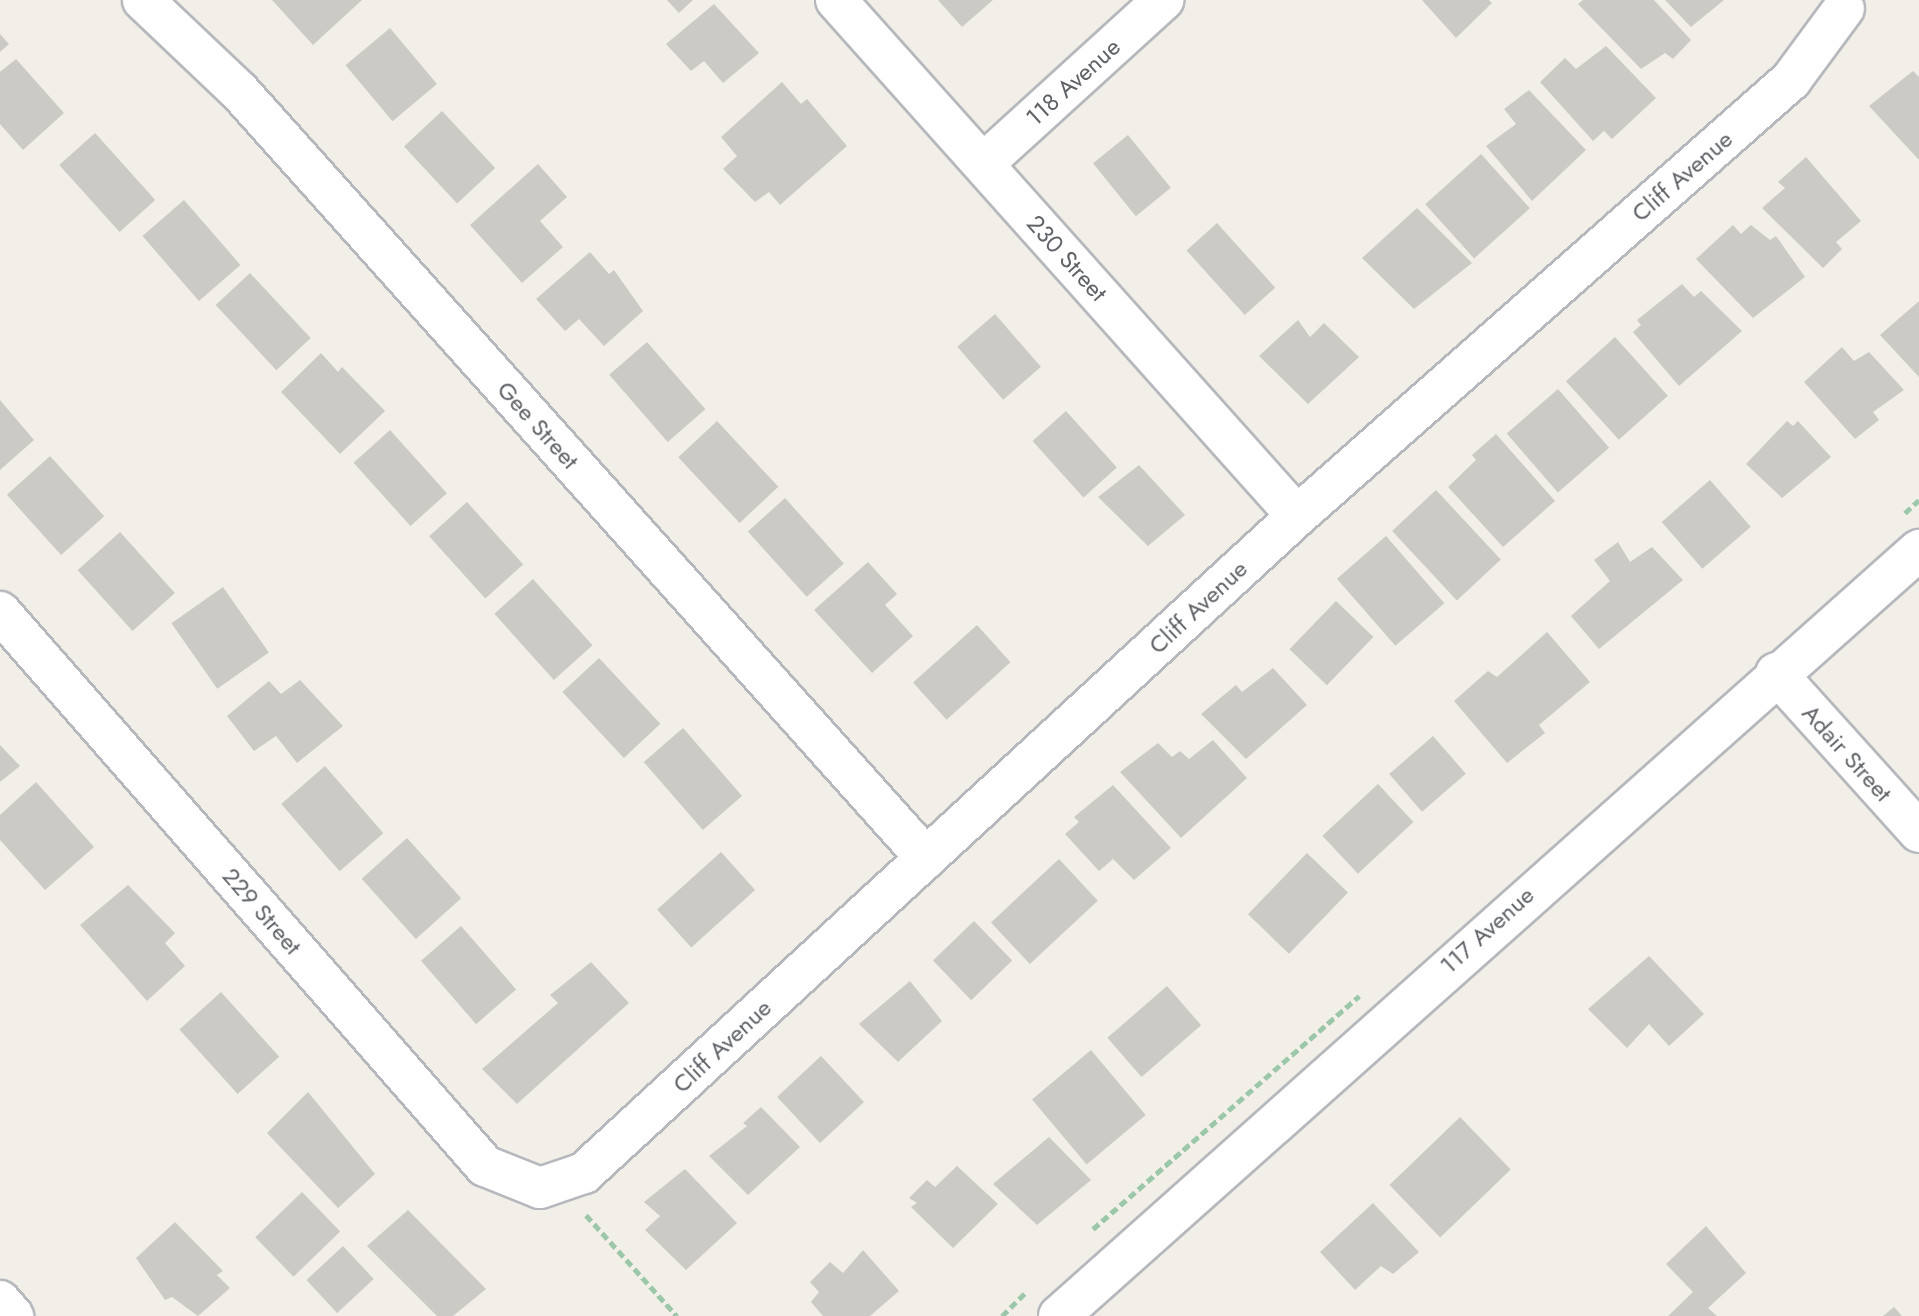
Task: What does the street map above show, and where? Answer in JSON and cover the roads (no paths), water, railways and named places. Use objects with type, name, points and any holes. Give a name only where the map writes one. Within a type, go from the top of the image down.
[{"type":"street","name":"Gee Street","points":[[143,0],[239,91],[926,858]]},
{"type":"street","name":"230 Street","points":[[836,0],[1297,516]]},
{"type":"street","name":"118 Avenue","points":[[983,164],[1163,0]]},
{"type":"street","name":"Cliff Avenue","points":[[552,1184],[584,1173],[1297,516],[1791,80],[1844,8]]},
{"type":"street","name":"117 Avenue","points":[[1059,1316],[1776,673],[1919,550]]},
{"type":"street","name":"229 Street","points":[[0,612],[485,1166],[552,1184]]},
{"type":"street","name":"Adair Street","points":[[1776,673],[1919,832]]},
{"type":"street","points":[[0,1301],[13,1316]]}]
